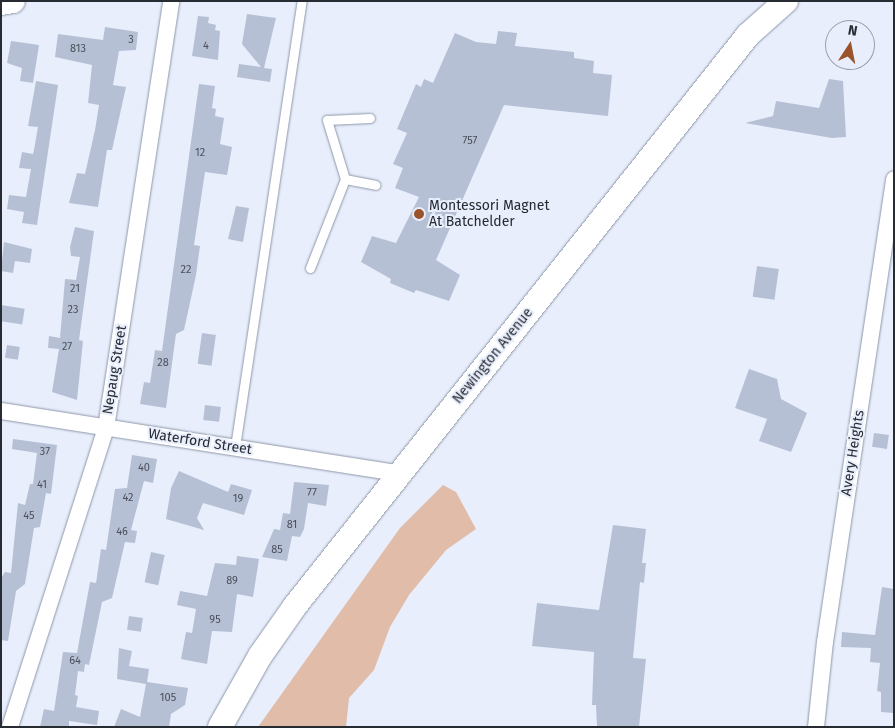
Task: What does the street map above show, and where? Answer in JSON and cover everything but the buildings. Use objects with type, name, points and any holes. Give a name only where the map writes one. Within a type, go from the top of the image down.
[{"type":"main road","points":[[1,3],[13,1]]},
{"type":"main road","name":"Newington Avenue","points":[[220,727],[260,656],[399,473],[748,35],[786,1]]},
{"type":"street","name":"Nepaug Street","points":[[10,727],[106,428],[171,1]]},
{"type":"street","name":"Avery Heights","points":[[816,727],[824,642],[894,179]]},
{"type":"street","name":"Waterford Street","points":[[1,411],[399,473]]},
{"type":"lane","points":[[235,447],[302,1]]},
{"type":"lane","points":[[310,268],[345,179],[327,120],[370,118]]},
{"type":"lane","points":[[345,179],[374,185]]},
{"type":"shaded area","points":[[443,485],[456,492],[476,529],[446,550],[409,595],[390,627],[374,670],[349,698],[346,727],[258,727],[400,528]]},
{"type":"place","name":"Montessori Magnet At Batchelder","points":[[419,214]]}]
